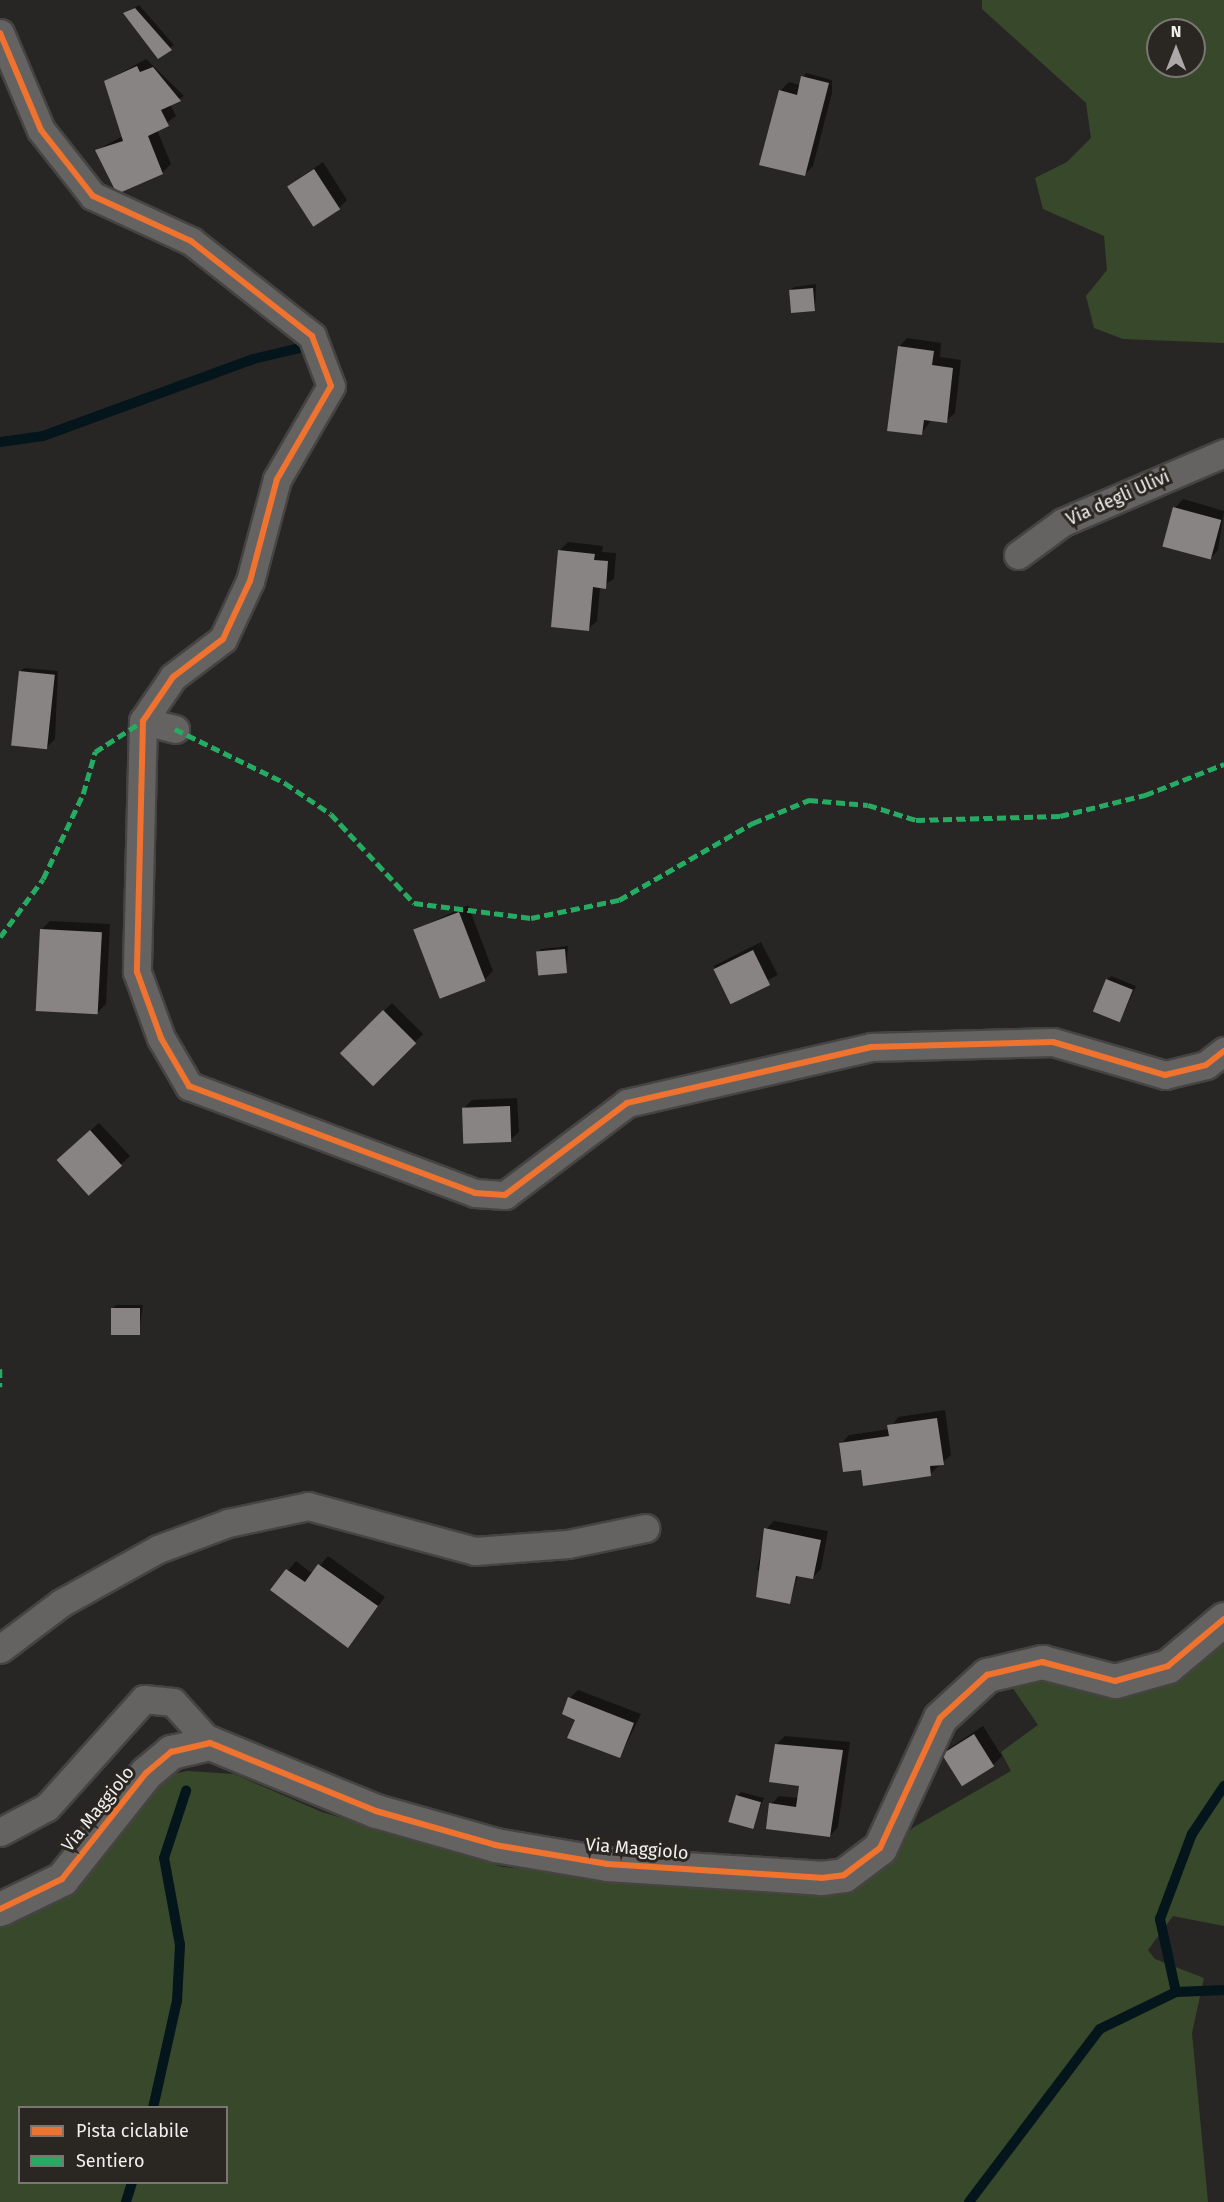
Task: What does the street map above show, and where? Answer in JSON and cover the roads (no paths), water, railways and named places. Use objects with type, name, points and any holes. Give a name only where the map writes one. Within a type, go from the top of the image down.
[{"type":"street","points":[[0,33],[40,130],[93,196],[191,241],[312,336],[331,386],[277,480],[250,581],[223,639],[173,677],[143,720],[137,972],[161,1038],[189,1086],[475,1193],[505,1195],[627,1102],[871,1047],[1053,1042],[1166,1075],[1206,1065],[1224,1051]]},
{"type":"street","name":"Via degli Ulivi","points":[[1018,555],[1063,522],[1224,453]]},
{"type":"street","points":[[143,720],[175,729]]},
{"type":"street","points":[[0,1649],[61,1603],[158,1549],[228,1523],[308,1506],[475,1551],[568,1544],[645,1528]]},
{"type":"street","name":"Via Maggiolo","points":[[0,1909],[62,1879],[146,1773],[171,1752],[210,1743],[376,1811],[495,1845],[607,1864],[821,1878],[844,1875],[880,1848],[940,1718],[987,1675],[1042,1662],[1115,1681],[1168,1666],[1224,1619]]},
{"type":"street","points":[[0,1832],[47,1808],[144,1699],[173,1702],[210,1743]]},
{"type":"waterway","points":[[0,442],[43,436],[253,359],[304,347]]},
{"type":"waterway","points":[[1176,1992],[1160,1919],[1192,1834],[1224,1786]]},
{"type":"waterway","points":[[153,2106],[177,2001],[180,1945],[164,1858],[186,1791]]},
{"type":"waterway","points":[[969,2202],[1100,2029],[1176,1992],[1224,1990]]},
{"type":"waterway","points":[[126,2202],[131,2184]]}]
